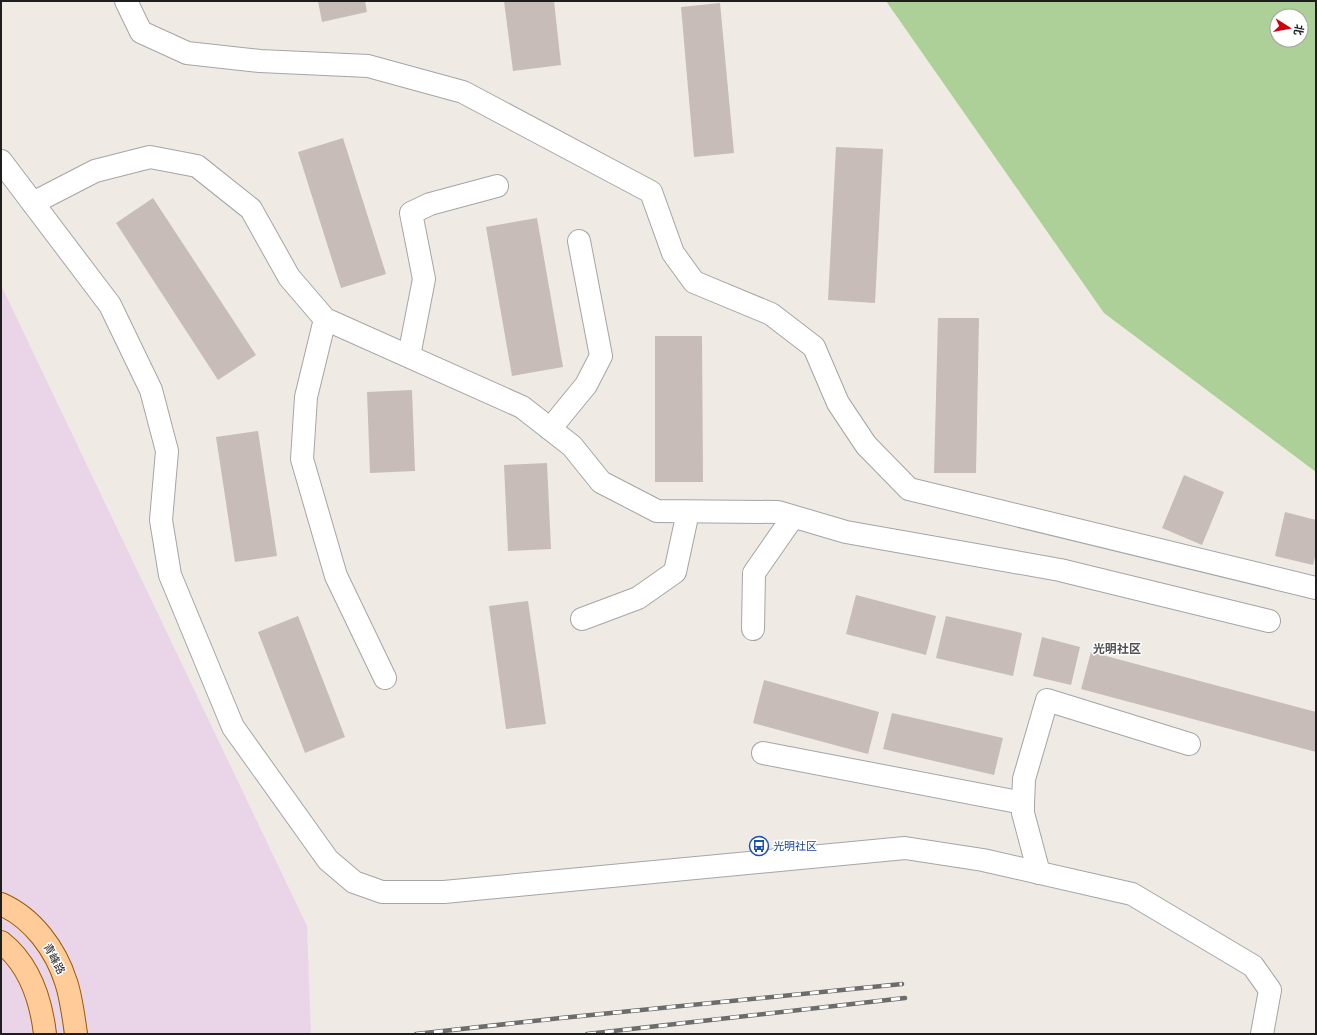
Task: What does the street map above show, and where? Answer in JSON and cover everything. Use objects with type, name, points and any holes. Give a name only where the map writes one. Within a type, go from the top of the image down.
[{"type":"main road","name":"青峰路","points":[[1,904],[29,922],[51,949],[67,983],[76,1034]]},
{"type":"main road","points":[[1,942],[12,951],[24,968],[36,990],[44,1022],[45,1034]]},
{"type":"street","points":[[126,1],[141,32],[187,53],[260,62],[368,66],[463,92],[651,192],[673,253],[694,282],[771,314],[814,347],[838,403],[866,445],[909,489],[1316,588]]},
{"type":"street","points":[[33,203],[95,171],[150,157],[197,166],[251,208],[289,277],[325,319],[522,407],[572,446],[601,482],[657,511],[778,512],[846,532],[1060,570],[1269,621]]},
{"type":"street","points":[[1,161],[110,305],[151,390],[167,451],[161,520],[170,575],[233,727],[328,860],[354,882],[382,892],[444,892],[906,848],[983,860],[1132,894],[1253,966],[1270,990],[1262,1034]]},
{"type":"street","points":[[409,356],[424,279],[411,213],[430,204],[497,186]]},
{"type":"street","points":[[550,429],[586,385],[601,356],[579,242]]},
{"type":"street","points":[[325,319],[306,397],[302,459],[336,576],[384,678]]},
{"type":"street","points":[[582,619],[638,598],[675,572],[688,512]]},
{"type":"street","points":[[753,629],[754,573],[794,517]]},
{"type":"street","points":[[1039,873],[1022,813],[1024,779],[1047,700],[1189,744]]},
{"type":"street","points":[[763,753],[1023,803]]},
{"type":"shaded area","points":[[1,285],[307,926],[311,1034],[1,1034]]},
{"type":"green space","points":[[886,1],[1316,1],[1316,472],[1104,313]]},
{"type":"building","points":[[318,1],[365,1],[367,12],[322,22]]},
{"type":"building","points":[[504,1],[554,1],[561,65],[513,71]]},
{"type":"building","points":[[720,3],[734,153],[694,157],[681,7]]},
{"type":"building","points":[[343,138],[386,274],[341,288],[298,152]]},
{"type":"building","points":[[836,147],[883,149],[875,303],[828,300]]},
{"type":"building","points":[[153,198],[256,355],[218,380],[116,223]]},
{"type":"building","points":[[537,218],[563,367],[512,376],[486,227]]},
{"type":"building","points":[[938,318],[979,318],[976,473],[934,473]]},
{"type":"building","points":[[655,336],[702,336],[703,482],[655,482]]},
{"type":"building","points":[[412,390],[415,471],[370,473],[367,392]]},
{"type":"building","points":[[258,431],[277,556],[235,562],[216,437]]},
{"type":"building","points":[[547,463],[551,549],[508,551],[504,465]]},
{"type":"building","points":[[1184,475],[1224,492],[1202,545],[1162,528]]},
{"type":"building","points":[[1285,512],[1316,520],[1316,553],[1313,565],[1275,556]]},
{"type":"building","points":[[856,595],[936,616],[926,655],[846,634]]},
{"type":"building","points":[[528,601],[546,724],[506,729],[489,606]]},
{"type":"building","points":[[298,616],[345,737],[305,753],[258,632]]},
{"type":"building","points":[[946,616],[1022,633],[1013,676],[936,658]]},
{"type":"building","points":[[1042,637],[1080,647],[1071,685],[1033,676]]},
{"type":"building","points":[[1091,652],[1316,712],[1316,752],[1081,689]]},
{"type":"building","points":[[764,680],[879,712],[868,754],[753,723]]},
{"type":"building","points":[[892,713],[1003,738],[994,775],[883,749]]},
{"type":"railway","points":[[416,1034],[902,984]]},
{"type":"railway","points":[[587,1034],[905,998]]},
{"type":"place","name":"光明社区","points":[[759,846]]},
{"type":"district","name":"光明社区","points":[[1117,649]]}]
